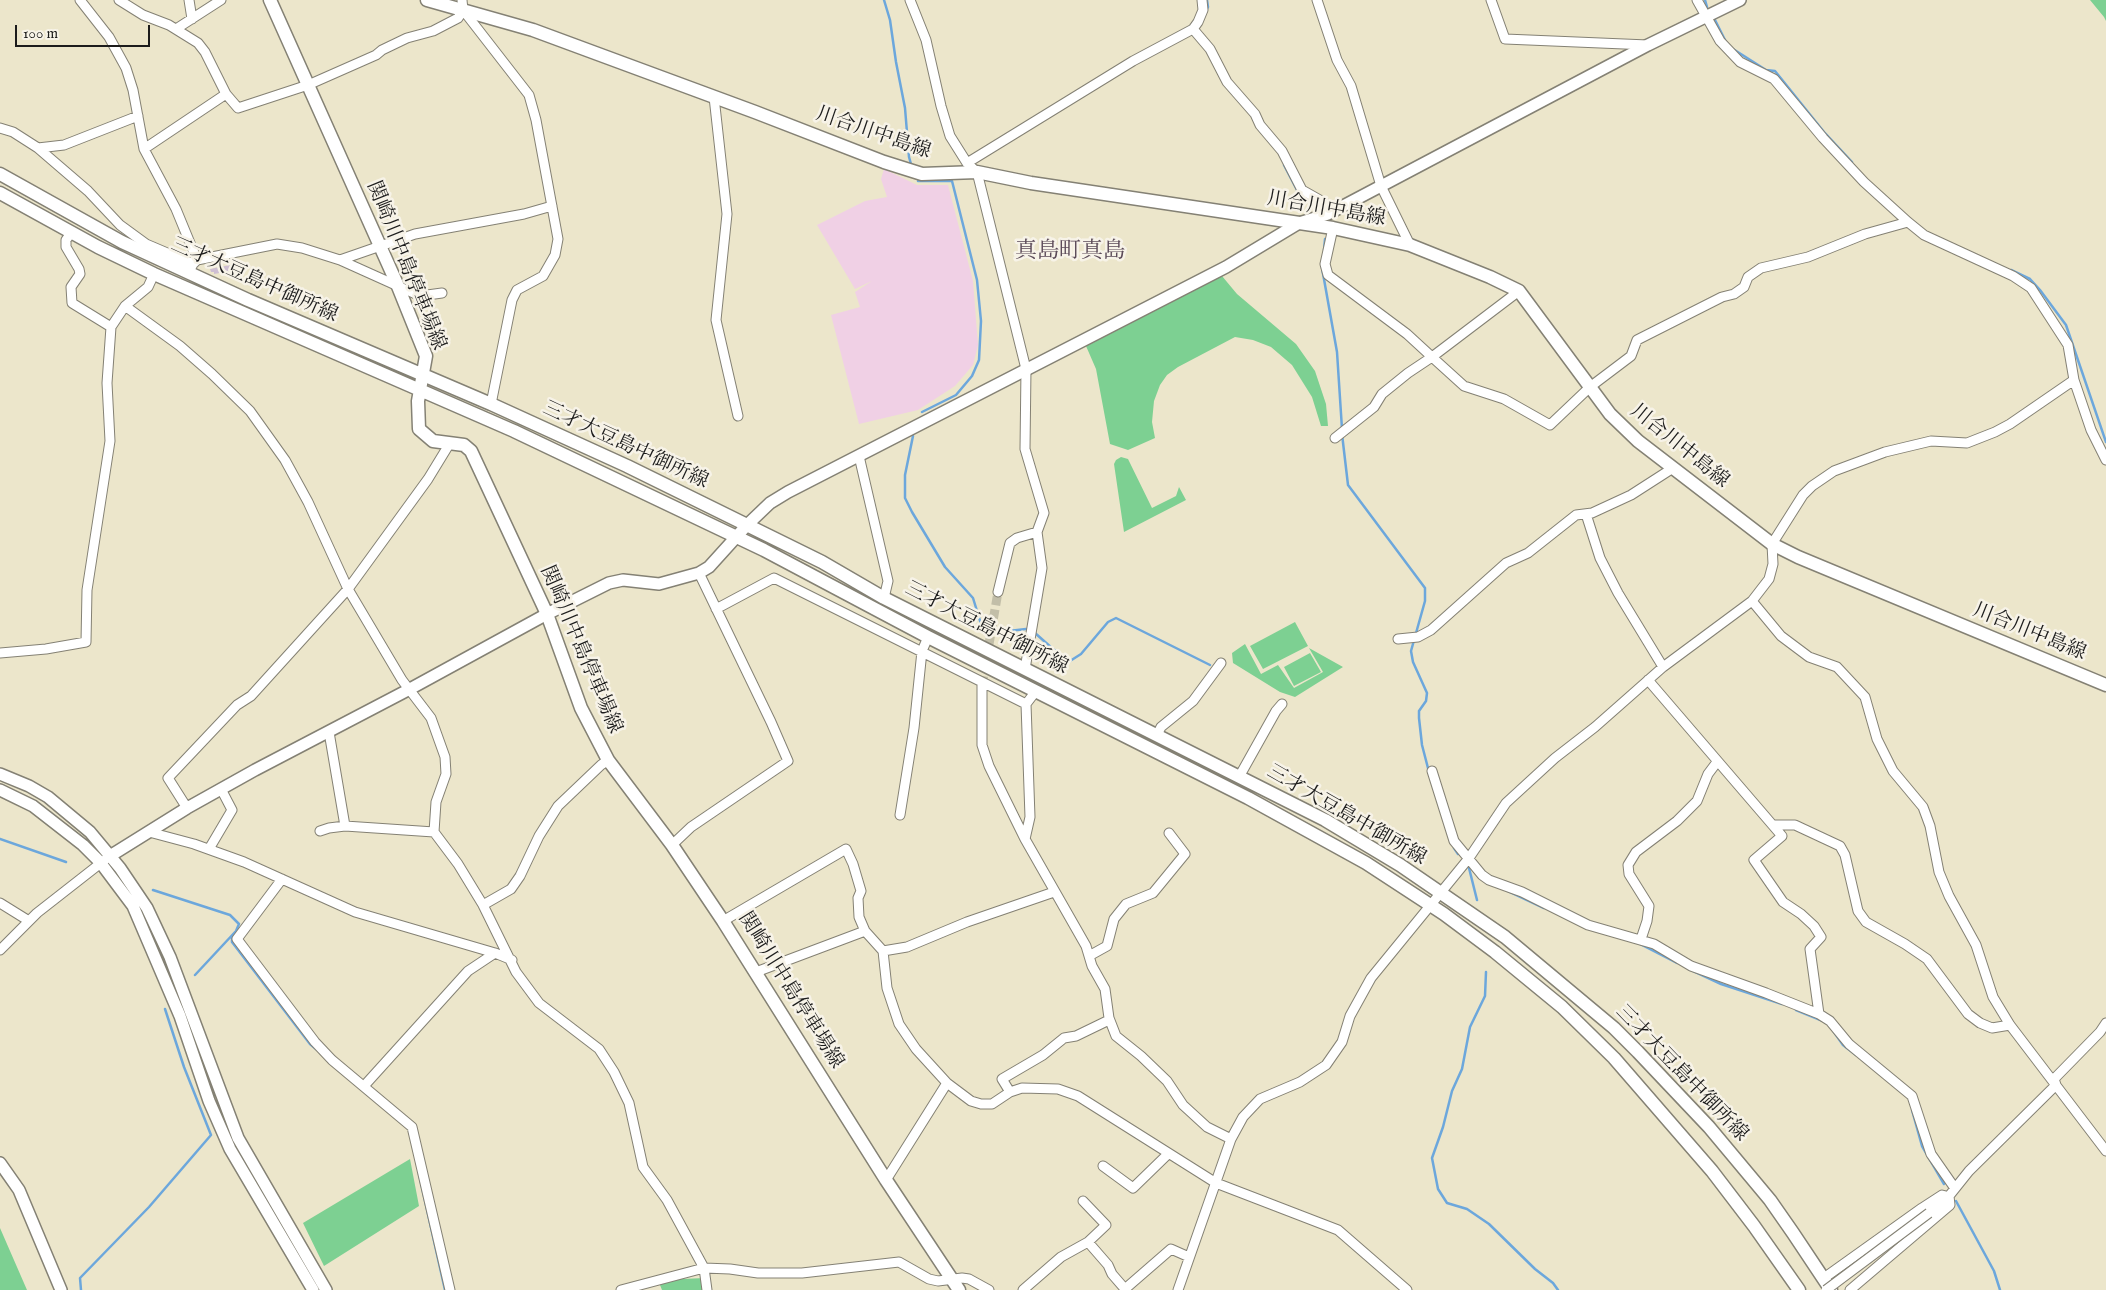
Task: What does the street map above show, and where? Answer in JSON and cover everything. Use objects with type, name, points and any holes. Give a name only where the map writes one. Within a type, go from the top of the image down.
[{"type":"main road","name":"関崎川中島停車場線","points":[[270,0],[397,284],[426,356],[418,401],[419,429],[433,441],[464,445],[471,451],[547,614],[581,708],[608,760],[672,845],[723,921],[886,1180],[959,1290]]},
{"type":"main road","name":"川合川中島線","points":[[427,0],[462,5],[714,97],[884,162],[922,174],[977,172],[1031,183],[1333,228],[1410,245],[1490,277],[1519,291],[1590,387],[1617,420],[1638,441],[1772,544],[1798,557],[2106,685]]},
{"type":"main road","name":"三才大豆島中御所線","points":[[0,174],[122,242],[193,265],[248,300],[491,404],[627,466],[822,562],[884,598],[1325,820],[1400,866],[1439,894],[1454,901],[1505,937],[1614,1028],[1709,1127],[1744,1169],[1794,1233],[1825,1284],[1831,1290]]},
{"type":"main road","name":"三才大豆島中御所線","points":[[0,193],[154,274],[514,431],[736,536],[928,636],[1248,798],[1366,863],[1444,914],[1488,946],[1562,1007],[1614,1058],[1712,1172],[1754,1226],[1799,1290]]},
{"type":"street","points":[[80,0],[109,37],[126,68],[133,90],[144,149],[176,209],[193,265]]},
{"type":"street","points":[[119,0],[143,15],[176,29],[198,43],[205,52],[226,94],[238,108],[308,85],[376,55],[407,38],[433,31],[458,18],[462,5]]},
{"type":"street","points":[[188,0],[192,19]]},
{"type":"street","points":[[176,29],[221,0]]},
{"type":"street","points":[[910,0],[926,40],[950,136],[967,163],[977,172],[1026,369],[1025,450],[1044,513],[1037,532],[1042,568],[1025,669]]},
{"type":"street","points":[[967,163],[1133,61],[1193,29],[1203,10],[1202,0]]},
{"type":"street","points":[[1317,0],[1337,60],[1351,86],[1381,186],[1410,245]]},
{"type":"street","points":[[1490,0],[1505,39],[1648,45]]},
{"type":"street","points":[[1697,0],[1720,41],[1740,62],[1774,79],[1823,138],[1864,182],[1908,222],[1924,235],[2013,276],[2030,288],[2068,345],[2074,380],[2091,430],[2106,460]]},
{"type":"street","points":[[0,950],[63,891],[100,862],[221,789],[547,614],[609,583],[622,580],[659,584],[699,573],[709,567],[736,536],[770,503],[1226,267],[1299,223],[1328,214],[1648,45],[1740,0]]},
{"type":"street","points":[[462,5],[529,95],[558,239],[555,255],[543,276],[517,290],[512,300],[491,404]]},
{"type":"street","points":[[1193,29],[1210,49],[1227,82],[1255,114],[1260,125],[1282,151],[1302,190],[1324,203],[1328,214]]},
{"type":"street","points":[[144,149],[226,94]]},
{"type":"street","points":[[714,97],[727,214],[716,320],[738,416]]},
{"type":"street","points":[[38,148],[64,145],[138,116]]},
{"type":"street","points":[[0,128],[13,132],[38,148],[88,191],[120,225],[146,244],[193,265],[278,244],[302,248],[340,260],[397,284],[420,296],[442,293]]},
{"type":"street","points":[[340,260],[415,234],[524,214],[552,206]]},
{"type":"street","points":[[1333,228],[1325,264],[1328,275],[1400,329],[1464,386],[1504,399],[1550,426],[1590,387],[1630,356],[1637,340],[1722,297],[1734,294],[1744,287],[1748,277],[1761,268],[1808,257],[1865,234],[1908,222]]},
{"type":"street","points":[[71,232],[66,240],[66,247],[80,274],[71,286],[72,303],[111,327]]},
{"type":"street","points":[[0,653],[46,649],[86,642],[87,590],[110,441],[107,383],[111,327],[125,306],[148,287],[154,274]]},
{"type":"street","points":[[1339,435],[1374,407],[1382,394],[1408,373],[1519,291]]},
{"type":"street","points":[[125,306],[180,346],[250,411],[284,460],[308,502],[348,589],[408,690],[431,718],[445,757],[446,774],[436,802],[434,832],[452,856],[483,905],[512,960],[516,972],[540,1003],[598,1049],[614,1072],[629,1103],[642,1167],[668,1200],[704,1268],[707,1290]]},
{"type":"street","points":[[1178,1290],[1231,1139],[1243,1117],[1260,1099],[1300,1082],[1326,1065],[1342,1042],[1350,1016],[1370,978],[1468,858],[1506,803],[1554,758],[1595,727],[1663,667],[1752,602],[1768,579],[1773,564],[1772,544],[1803,495],[1812,486],[1834,471],[1885,452],[1931,441],[1966,443],[2010,424],[2074,380]]},
{"type":"street","points":[[187,808],[168,778],[237,705],[251,696],[348,589],[428,479],[450,443]]},
{"type":"street","points":[[859,456],[888,580],[884,598]]},
{"type":"street","points":[[1398,639],[1414,637],[1431,630],[1506,563],[1528,553],[1576,516],[1592,513],[1631,495],[1673,468]]},
{"type":"street","points":[[1586,514],[1600,558],[1618,593],[1663,667]]},
{"type":"street","points":[[998,592],[1010,543],[1017,538],[1037,532]]},
{"type":"street","points":[[672,845],[691,827],[788,761],[699,573]]},
{"type":"street","points":[[716,609],[774,578],[1026,704]]},
{"type":"street","points":[[1752,602],[1781,636],[1809,657],[1837,667],[1865,697],[1877,739],[1894,771],[1923,807],[1930,826],[1939,872],[1948,896],[1976,945],[1993,997],[2010,1024],[2106,1151]]},
{"type":"street","points":[[900,815],[914,728],[922,651],[928,636]]},
{"type":"street","points":[[1157,736],[1161,727],[1193,701],[1221,664]]},
{"type":"street","points":[[1648,680],[1782,836],[1754,860],[1783,902],[1801,914],[1814,926],[1821,937],[1810,950],[1819,1014]]},
{"type":"street","points":[[982,685],[982,745],[1000,791],[1024,839],[1086,946],[1105,989],[1109,1020],[1116,1036],[1141,1056],[1167,1081],[1184,1105],[1207,1127],[1231,1139]]},
{"type":"street","points":[[1024,839],[1030,817],[1026,704],[1036,691]]},
{"type":"street","points":[[1239,777],[1276,711],[1282,704]]},
{"type":"street","points":[[329,732],[345,826]]},
{"type":"street","points":[[483,905],[511,889],[520,876],[539,836],[558,806],[608,760]]},
{"type":"street","points":[[1641,939],[1647,921],[1649,906],[1629,874],[1628,865],[1636,852],[1677,821],[1697,801],[1708,774],[1717,762]]},
{"type":"street","points":[[1432,771],[1454,841],[1464,855],[1489,880],[1522,892],[1588,925],[1654,944],[1691,966],[1766,992],[1819,1014],[1830,1021],[1841,1036],[1864,1058],[1912,1096],[1931,1154],[1954,1187]]},
{"type":"street","points":[[0,774],[35,790],[70,814],[90,832],[110,856],[147,908],[170,957],[238,1138],[326,1290]]},
{"type":"street","points":[[209,849],[232,810],[221,789]]},
{"type":"street","points":[[0,790],[33,806],[83,845],[100,862],[117,884],[137,915],[180,1016],[209,1101],[230,1148],[313,1290]]},
{"type":"street","points":[[1774,825],[1795,825],[1840,846],[1845,855],[1858,910],[1866,922],[1927,959],[1968,1014],[1980,1023],[1992,1028],[2010,1024]]},
{"type":"street","points":[[320,831],[345,826],[434,832]]},
{"type":"street","points":[[149,832],[209,849],[244,862],[355,912],[495,953],[512,960]]},
{"type":"street","points":[[1089,956],[1107,946],[1114,919],[1126,904],[1153,893],[1186,854],[1169,833]]},
{"type":"street","points":[[723,921],[846,849],[858,878],[861,891],[858,898],[859,917],[865,931],[883,951],[887,988],[899,1024],[916,1049],[947,1083],[971,1100],[981,1104],[992,1104],[1010,1092],[1022,1088],[1058,1089],[1078,1096],[1216,1183],[1338,1230],[1407,1290]]},
{"type":"street","points":[[282,879],[237,939],[315,1042],[332,1060],[412,1127],[450,1290]]},
{"type":"street","points":[[883,951],[907,946],[967,922],[1054,892]]},
{"type":"street","points":[[0,903],[29,921]]},
{"type":"street","points":[[756,972],[865,931]]},
{"type":"street","points":[[364,1086],[468,972],[495,953]]},
{"type":"street","points":[[1010,1092],[1002,1080],[1043,1055],[1064,1038],[1076,1036],[1109,1020]]},
{"type":"street","points":[[2056,1085],[2054,1079],[2100,1032],[2106,1023]]},
{"type":"street","points":[[886,1180],[947,1083]]},
{"type":"street","points":[[1825,1284],[1929,1213],[1948,1196],[1954,1187],[2056,1085]]},
{"type":"street","points":[[1103,1166],[1133,1188],[1168,1154]]},
{"type":"street","points":[[0,1163],[19,1190],[61,1290]]},
{"type":"street","points":[[1825,1284],[1922,1208],[1942,1195],[1948,1196]]},
{"type":"street","points":[[1850,1290],[1950,1205],[1948,1196]]},
{"type":"street","points":[[1023,1290],[1061,1257],[1088,1242],[1106,1225],[1083,1201]]},
{"type":"street","points":[[1088,1242],[1108,1265],[1112,1274],[1125,1290],[1171,1249],[1189,1257]]},
{"type":"street","points":[[621,1290],[704,1268],[730,1268],[758,1273],[802,1273],[899,1262],[929,1279],[938,1281],[969,1279],[989,1290]]},
{"type":"shaded area","points":[[884,169],[917,185],[948,185],[973,281],[978,345],[973,365],[955,386],[918,410],[859,424],[831,315],[860,307],[855,292],[872,281],[855,289],[817,225],[865,201],[887,197],[881,179]]},
{"type":"shaded area","points":[[230,265],[231,271],[214,274],[210,269]]},
{"type":"green space","points":[[2090,0],[2106,0],[2106,21],[2104,17]]},
{"type":"green space","points":[[1222,276],[1237,294],[1296,344],[1315,371],[1326,404],[1328,426],[1321,426],[1312,397],[1292,365],[1271,347],[1253,340],[1235,337],[1178,367],[1167,375],[1160,385],[1154,401],[1152,422],[1155,438],[1128,450],[1110,444],[1096,369],[1086,346]]},
{"type":"green space","points":[[1121,457],[1128,459],[1152,508],[1176,496],[1179,487],[1186,500],[1124,532],[1114,464]]},
{"type":"green space","points":[[1295,622],[1308,646],[1263,669],[1250,646]]},
{"type":"green space","points":[[1245,644],[1261,674],[1278,665],[1294,688],[1323,672],[1309,648],[1343,667],[1295,697],[1280,692],[1233,663],[1232,653]]},
{"type":"green space","points":[[1310,653],[1321,672],[1294,686],[1284,667]]},
{"type":"green space","points":[[410,1159],[419,1206],[324,1266],[303,1223]]},
{"type":"green space","points":[[0,1228],[27,1290],[0,1290]]},
{"type":"green space","points":[[705,1278],[705,1290],[662,1290],[658,1280]]},
{"type":"waterway","points":[[884,0],[890,20],[905,108],[911,164]]},
{"type":"waterway","points":[[1206,11],[1208,7],[1207,0]]},
{"type":"waterway","points":[[1705,0],[1707,7]]},
{"type":"waterway","points":[[1714,18],[1726,42]]},
{"type":"waterway","points":[[1733,49],[1766,70],[1775,71],[1824,132],[1852,162]]},
{"type":"waterway","points":[[1284,165],[1298,192],[1301,194]]},
{"type":"waterway","points":[[918,181],[952,181],[977,280],[981,321],[979,360],[972,376],[956,395],[922,412]]},
{"type":"waterway","points":[[1324,250],[1325,239]]},
{"type":"waterway","points":[[1322,268],[1337,352],[1342,429]]},
{"type":"waterway","points":[[2011,270],[2030,279],[2066,325],[2106,442]]},
{"type":"waterway","points":[[1342,434],[1348,485],[1425,588],[1425,601],[1411,651],[1413,662],[1427,693],[1426,701],[1419,711],[1419,718],[1422,745],[1429,772]]},
{"type":"waterway","points":[[913,436],[905,475],[905,498],[912,512],[945,567],[973,598],[981,624],[1000,632],[1026,629]]},
{"type":"waterway","points":[[1035,633],[1062,657],[1070,661],[1081,654],[1108,622],[1116,618],[1210,665]]},
{"type":"waterway","points":[[0,839],[66,862]]},
{"type":"waterway","points":[[1454,848],[1458,854]]},
{"type":"waterway","points":[[1469,868],[1477,900]]},
{"type":"waterway","points":[[153,890],[230,915],[239,924],[236,931],[195,975]]},
{"type":"waterway","points":[[1508,891],[1544,908]]},
{"type":"waterway","points":[[232,936],[232,942],[310,1044],[316,1049]]},
{"type":"waterway","points":[[1640,944],[1677,963]]},
{"type":"waterway","points":[[1689,969],[1721,984],[1782,1004]]},
{"type":"waterway","points":[[1486,972],[1485,996],[1470,1027],[1462,1069],[1452,1091],[1443,1127],[1432,1158],[1438,1189],[1447,1203],[1467,1209],[1489,1224],[1535,1269],[1553,1283],[1558,1290]]},
{"type":"waterway","points":[[81,1290],[80,1278],[149,1207],[211,1135],[184,1067],[165,1009]]},
{"type":"waterway","points":[[1796,1010],[1823,1021]]},
{"type":"waterway","points":[[1834,1032],[1843,1045],[1856,1055]]},
{"type":"waterway","points":[[1912,1110],[1922,1146],[1944,1184]]},
{"type":"waterway","points":[[419,1174],[445,1290]]},
{"type":"waterway","points":[[1956,1201],[1994,1271],[2000,1290]]},
{"type":"tunnel","points":[[982,685],[998,592]]},
{"type":"district","name":"真島町真島","points":[[1070,252]]}]
